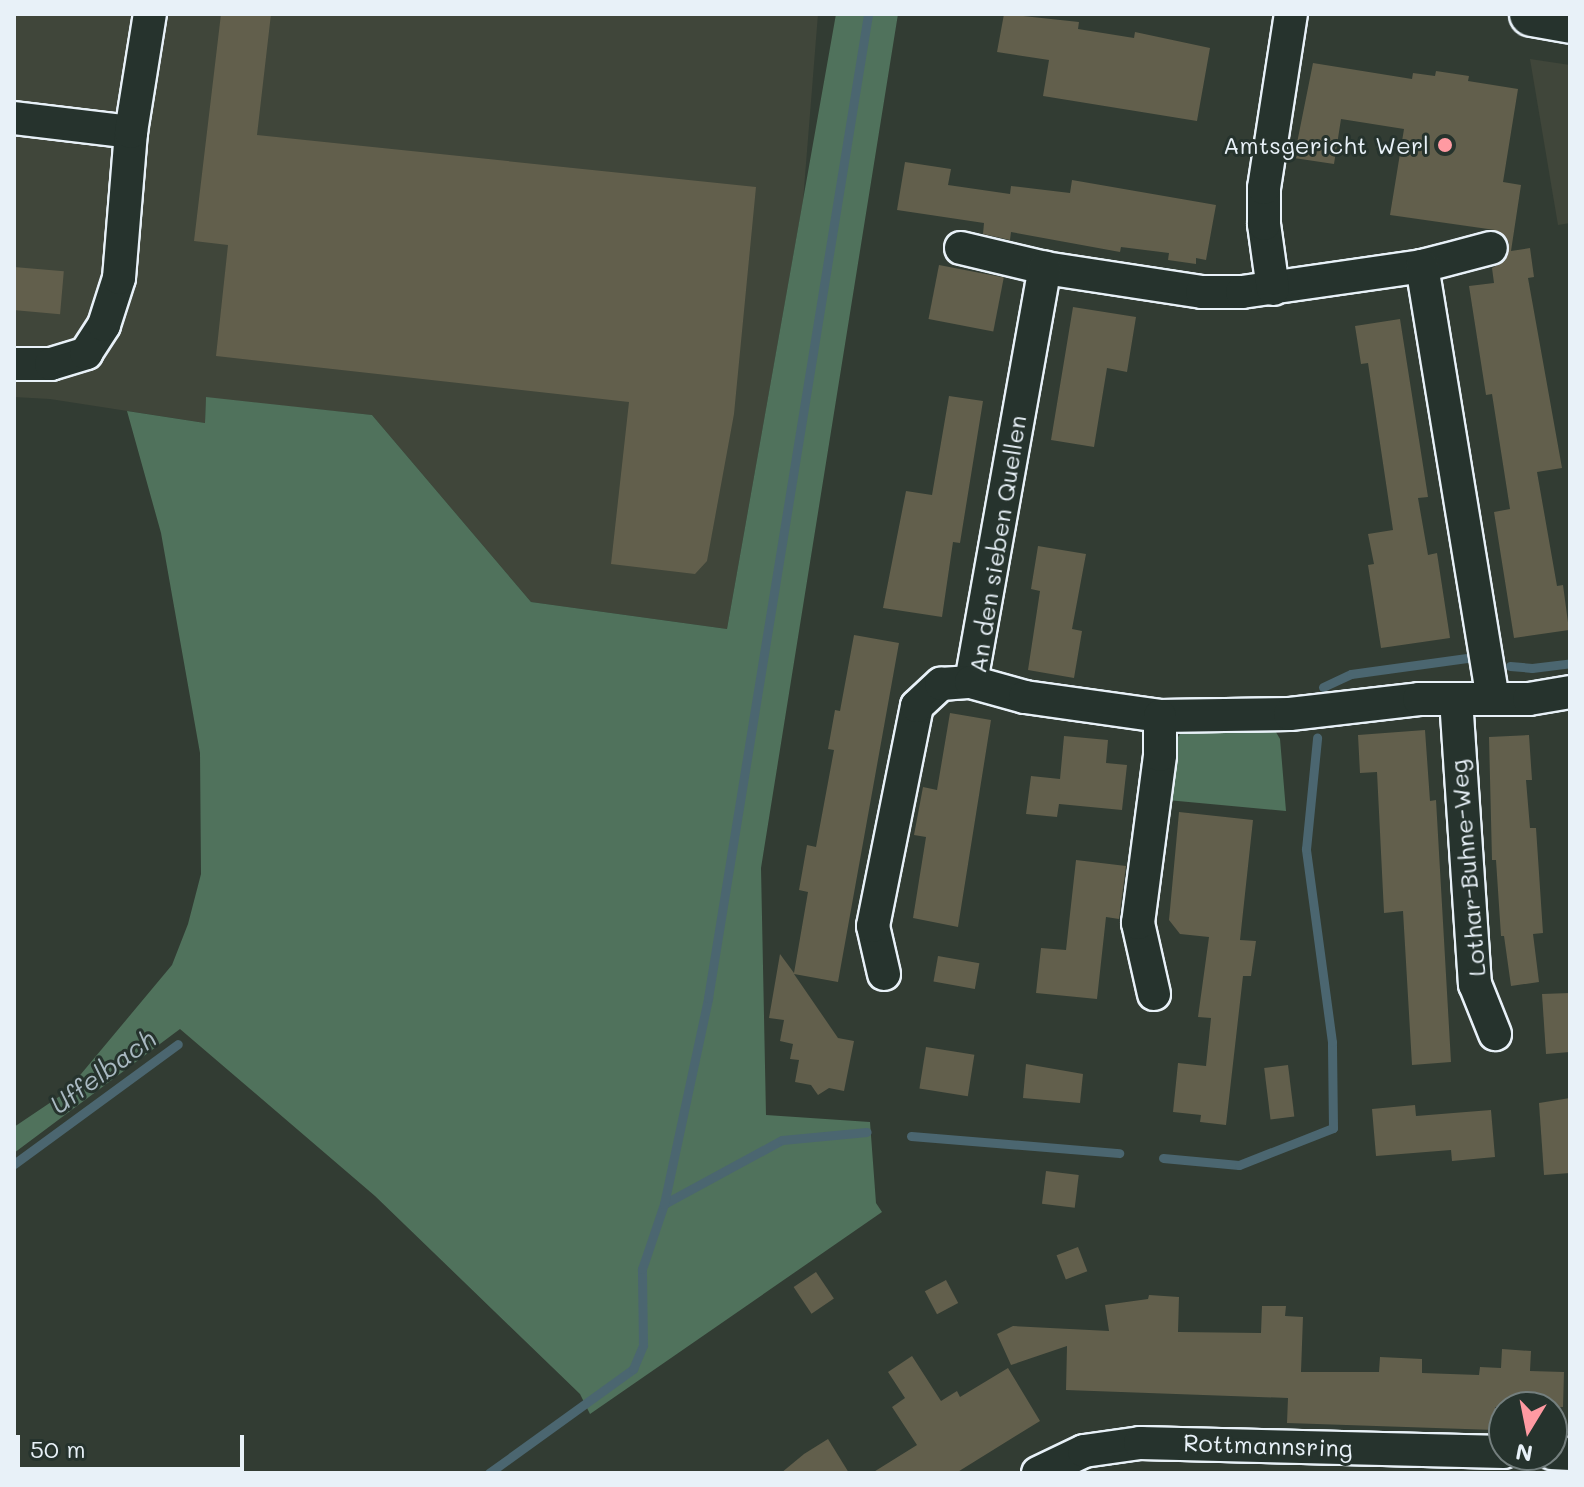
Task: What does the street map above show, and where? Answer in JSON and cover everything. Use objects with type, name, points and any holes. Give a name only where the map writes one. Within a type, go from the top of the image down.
[{"type":"main road","points":[[1532,14],[1570,21]]},
{"type":"street","points":[[14,364],[51,364],[86,353],[104,325],[119,278],[131,132],[150,14]]},
{"type":"street","points":[[1273,289],[1264,224],[1264,188],[1291,14]]},
{"type":"street","points":[[14,118],[131,132]]},
{"type":"street","points":[[961,248],[1045,268],[1202,292],[1273,289],[1422,266],[1491,248]]},
{"type":"street","points":[[1422,266],[1493,698]]},
{"type":"street","name":"An den sieben Quellen","points":[[1045,268],[971,682],[1025,697],[1160,716],[1290,714],[1419,699],[1529,699],[1570,692]]},
{"type":"street","points":[[884,974],[873,926],[917,706],[941,684],[971,682]]},
{"type":"street","name":"Lothar-Buhne-Weg","points":[[1456,699],[1475,984],[1495,1034]]},
{"type":"street","points":[[1154,994],[1138,923],[1160,755],[1160,716]]},
{"type":"street","name":"Rottmannsring","points":[[1038,1473],[1084,1451],[1140,1443],[1488,1452]]},
{"type":"shaded area","points":[[14,14],[818,14],[803,201],[727,629],[531,602],[372,415],[206,398],[205,423],[50,399],[14,397]]},
{"type":"shaded area","points":[[1530,59],[1570,65],[1570,223],[1558,225]]},
{"type":"green space","points":[[836,14],[898,14],[761,868],[766,1115],[870,1122],[876,1203],[882,1212],[590,1414],[580,1394],[375,1196],[180,1029],[14,1153],[14,1127],[66,1092],[172,965],[188,924],[201,874],[200,753],[161,533],[127,411],[205,423],[206,397],[372,415],[531,602],[727,629]]},
{"type":"green space","points":[[1273,727],[1280,739],[1286,811],[1167,800],[1173,745],[1180,734]]},
{"type":"building","points":[[221,14],[271,14],[257,135],[756,187],[734,414],[707,561],[695,574],[611,564],[629,402],[216,356],[228,245],[194,241]]},
{"type":"building","points":[[1004,14],[1079,22],[1078,29],[1134,38],[1135,32],[1210,48],[1197,121],[1043,96],[1049,60],[997,52]]},
{"type":"building","points":[[1313,63],[1412,79],[1413,73],[1435,76],[1436,71],[1469,76],[1468,81],[1518,89],[1503,182],[1521,185],[1511,251],[1530,248],[1534,277],[1528,278],[1562,468],[1537,472],[1557,586],[1563,585],[1569,630],[1514,638],[1494,512],[1510,509],[1492,394],[1486,395],[1469,286],[1494,283],[1492,268],[1505,261],[1509,242],[1495,230],[1390,215],[1404,129],[1341,119],[1334,164],[1294,158]]},
{"type":"building","points":[[905,162],[951,169],[948,185],[1010,194],[1011,186],[1070,193],[1072,180],[1216,205],[1206,260],[1196,258],[1196,264],[1168,260],[1169,253],[1121,247],[1120,252],[1011,232],[1010,240],[983,234],[984,223],[897,210]]},
{"type":"building","points":[[939,265],[1004,278],[993,332],[929,319]]},
{"type":"building","points":[[14,267],[64,271],[60,314],[14,310]]},
{"type":"building","points":[[1073,307],[1136,317],[1127,372],[1107,368],[1094,447],[1051,440]]},
{"type":"building","points":[[1400,319],[1428,497],[1418,498],[1428,555],[1437,553],[1450,638],[1381,648],[1368,565],[1374,564],[1368,534],[1393,530],[1368,363],[1361,364],[1355,326]]},
{"type":"building","points":[[949,396],[983,401],[960,543],[953,542],[942,617],[883,608],[906,491],[932,495]]},
{"type":"building","points":[[1038,546],[1086,554],[1072,629],[1082,631],[1074,678],[1028,670],[1040,591],[1031,589]]},
{"type":"building","points":[[854,635],[899,643],[838,982],[794,974],[838,1038],[854,1041],[844,1091],[829,1088],[818,1095],[811,1085],[795,1082],[799,1060],[790,1059],[793,1044],[780,1041],[784,1020],[769,1018],[780,954],[794,973],[808,892],[799,890],[807,845],[816,847],[834,750],[828,749],[835,710],[840,711]]},
{"type":"building","points":[[950,713],[991,720],[958,927],[913,918],[926,837],[914,835],[923,787],[937,790]]},
{"type":"building","points":[[1425,730],[1430,801],[1436,800],[1451,1062],[1412,1065],[1403,911],[1384,913],[1377,772],[1360,773],[1358,735]]},
{"type":"building","points":[[1529,735],[1532,780],[1526,780],[1530,828],[1536,828],[1543,933],[1533,934],[1539,982],[1511,986],[1504,936],[1501,936],[1496,860],[1492,860],[1489,737]]},
{"type":"building","points":[[1064,736],[1108,740],[1106,763],[1127,765],[1122,810],[1059,804],[1057,817],[1026,814],[1031,776],[1060,779]]},
{"type":"building","points":[[1179,812],[1253,820],[1240,940],[1256,941],[1251,976],[1243,976],[1226,1125],[1200,1122],[1201,1115],[1173,1112],[1178,1063],[1206,1066],[1211,1018],[1198,1017],[1209,937],[1180,934],[1169,920]]},
{"type":"building","points":[[1076,860],[1126,866],[1119,919],[1106,917],[1097,999],[1036,993],[1041,948],[1066,950]]},
{"type":"building","points":[[938,956],[979,963],[975,989],[933,982]]},
{"type":"building","points":[[1570,993],[1570,1052],[1546,1054],[1542,994]]},
{"type":"building","points":[[926,1047],[974,1055],[968,1096],[919,1088]]},
{"type":"building","points":[[1026,1064],[1083,1074],[1080,1103],[1023,1098]]},
{"type":"building","points":[[1288,1065],[1294,1117],[1271,1120],[1264,1068]]},
{"type":"building","points":[[1570,1098],[1570,1173],[1544,1175],[1539,1103]]},
{"type":"building","points":[[1415,1105],[1416,1116],[1491,1110],[1495,1157],[1452,1161],[1451,1150],[1376,1156],[1372,1109]]},
{"type":"building","points":[[1046,1171],[1079,1175],[1075,1208],[1042,1204]]},
{"type":"building","points":[[1078,1247],[1087,1271],[1066,1280],[1057,1255]]},
{"type":"building","points":[[816,1272],[834,1299],[812,1314],[794,1287]]},
{"type":"building","points":[[946,1280],[958,1303],[937,1314],[925,1291]]},
{"type":"building","points":[[1149,1295],[1179,1297],[1178,1332],[1261,1333],[1262,1306],[1286,1306],[1285,1316],[1303,1317],[1301,1372],[1379,1372],[1380,1357],[1422,1359],[1422,1373],[1479,1375],[1480,1367],[1501,1368],[1502,1349],[1531,1351],[1530,1371],[1564,1372],[1563,1391],[1488,1391],[1488,1430],[1287,1423],[1288,1398],[1066,1390],[1067,1346],[1011,1365],[997,1334],[1013,1326],[1109,1331],[1105,1305],[1148,1299]]},
{"type":"building","points":[[912,1356],[941,1401],[957,1391],[960,1397],[1008,1368],[1040,1421],[956,1473],[872,1473],[917,1445],[892,1407],[905,1398],[888,1372]]},
{"type":"building","points":[[828,1439],[849,1473],[781,1473],[804,1454]]},
{"type":"waterway","points":[[489,1473],[633,1369],[643,1345],[642,1269],[664,1204],[708,998],[868,14]]},
{"type":"waterway","points":[[1323,687],[1351,674],[1467,658]]},
{"type":"waterway","points":[[1510,666],[1532,668],[1570,663]]},
{"type":"waterway","points":[[1163,1158],[1239,1165],[1333,1128],[1332,1042],[1306,849],[1317,738]]},
{"type":"waterway","name":"Uffelbach","points":[[14,1164],[178,1044]]},
{"type":"waterway","points":[[664,1204],[782,1140],[867,1132]]},
{"type":"waterway","points":[[911,1136],[1119,1153]]},
{"type":"place","name":"Amtsgericht Werl","points":[[1445,145]]}]
